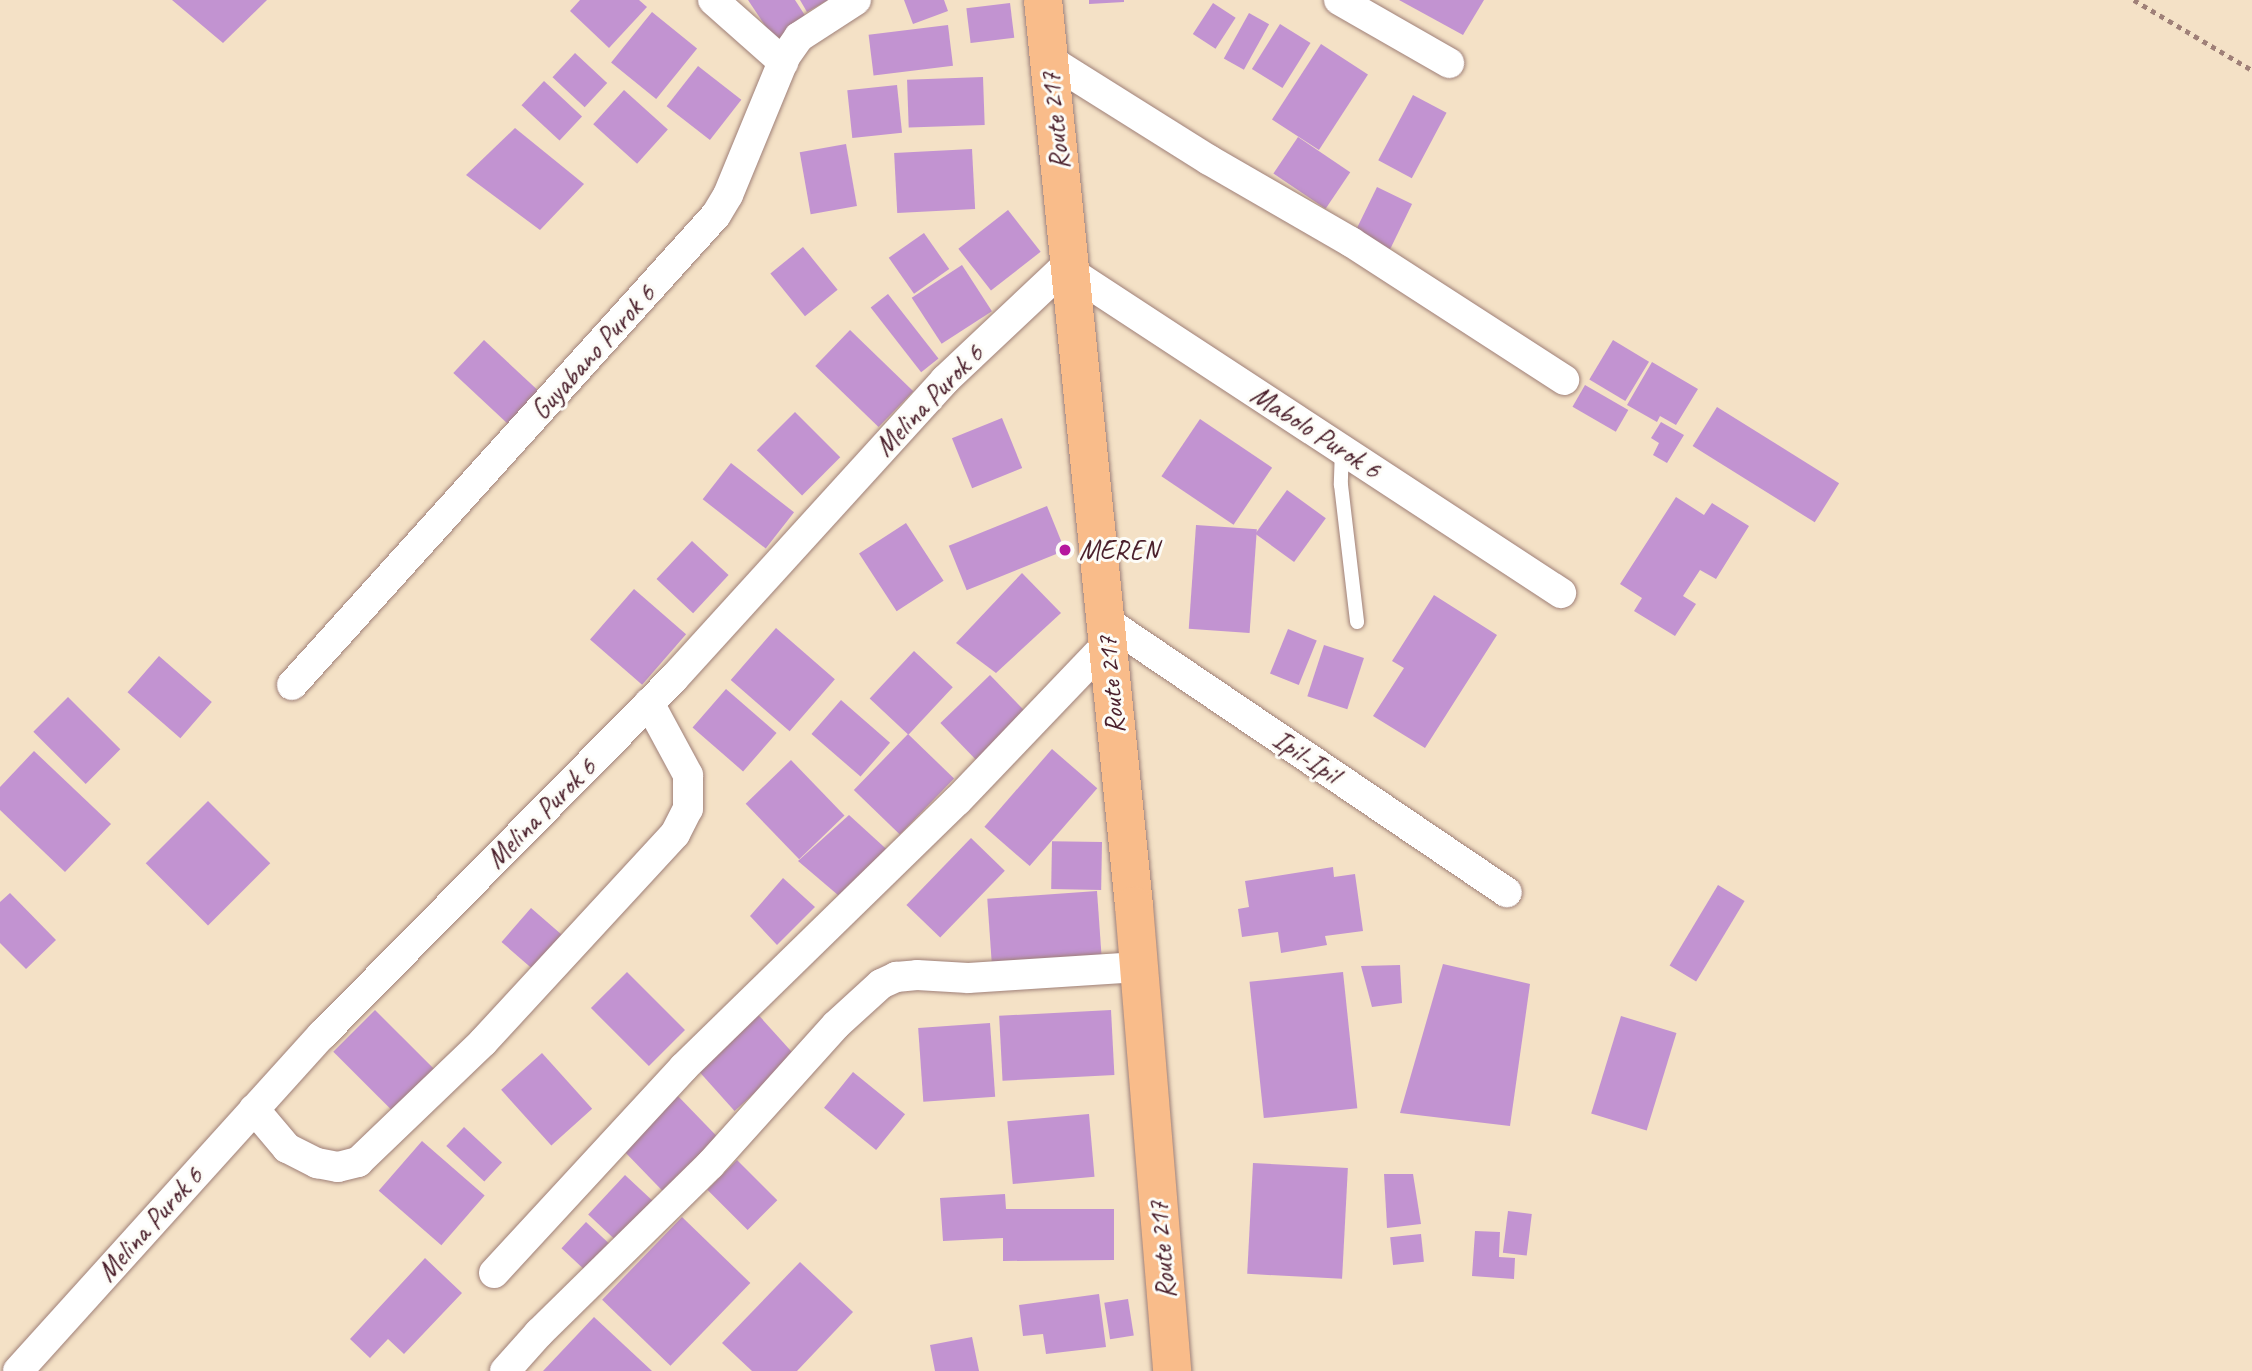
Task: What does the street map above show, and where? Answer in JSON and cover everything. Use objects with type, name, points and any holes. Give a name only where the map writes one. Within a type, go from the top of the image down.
[{"type":"main road","name":"Route 217","points":[[1043,0],[1139,967],[1172,1371]]},
{"type":"street","points":[[713,0],[783,62]]},
{"type":"street","name":"Guyabano Purok 6","points":[[292,685],[716,215],[728,195],[783,62],[799,37],[856,0]]},
{"type":"street","points":[[1339,0],[1449,63]]},
{"type":"street","points":[[1048,60],[1209,160],[1351,242],[1564,380]]},
{"type":"street","name":"Mabolo Purok 6","points":[[1070,267],[1561,593]]},
{"type":"street","name":"Melina Purok 6","points":[[18,1371],[322,1035],[649,703],[945,380],[1070,267]]},
{"type":"street","points":[[494,1273],[684,1067],[957,801],[1107,632]]},
{"type":"street","name":"Ipil-Ipil","points":[[1107,632],[1507,892]]},
{"type":"street","points":[[254,1110],[287,1148],[317,1163],[338,1167],[358,1162],[483,1042],[675,834],[688,809],[688,775],[649,703]]},
{"type":"street","points":[[505,1371],[710,1165],[836,1025],[881,984],[896,977],[917,975],[968,978],[1139,967]]},
{"type":"lane","points":[[1342,449],[1341,485],[1357,622]]},
{"type":"path","points":[[2134,0],[2252,70]]},
{"type":"building","points":[[172,0],[267,0],[223,43]]},
{"type":"building","points":[[580,0],[639,0],[647,7],[609,48],[570,11]]},
{"type":"building","points":[[748,0],[795,0],[808,20],[776,42]]},
{"type":"building","points":[[800,0],[828,0],[807,12]]},
{"type":"building","points":[[904,0],[944,0],[948,11],[913,24]]},
{"type":"building","points":[[1089,0],[1124,0],[1124,2],[1089,4]]},
{"type":"building","points":[[1399,0],[1484,0],[1463,35]]},
{"type":"building","points":[[1010,3],[1014,38],[971,43],[966,8]]},
{"type":"building","points":[[1213,3],[1236,18],[1215,49],[1193,34]]},
{"type":"building","points":[[652,12],[697,49],[656,99],[611,63]]},
{"type":"building","points":[[1249,13],[1269,24],[1244,70],[1224,58]]},
{"type":"building","points":[[1280,24],[1311,43],[1282,88],[1252,69]]},
{"type":"building","points":[[948,25],[953,66],[874,75],[869,35]]},
{"type":"building","points":[[1321,44],[1368,74],[1319,150],[1272,119]]},
{"type":"building","points":[[575,53],[607,83],[585,107],[552,77]]},
{"type":"building","points":[[698,66],[741,100],[710,140],[667,106]]},
{"type":"building","points":[[983,77],[985,125],[909,128],[907,80]]},
{"type":"building","points":[[544,81],[582,116],[560,141],[521,105]]},
{"type":"building","points":[[897,85],[902,133],[852,138],[847,90]]},
{"type":"building","points":[[624,90],[668,129],[637,164],[593,124]]},
{"type":"building","points":[[1413,95],[1447,113],[1412,178],[1378,160]]},
{"type":"building","points":[[515,128],[584,184],[540,230],[466,175]]},
{"type":"building","points":[[1298,137],[1350,172],[1326,209],[1273,173]]},
{"type":"building","points":[[846,144],[857,206],[811,214],[800,152]]},
{"type":"building","points":[[972,149],[975,209],[897,213],[894,153]]},
{"type":"building","points":[[1377,187],[1412,204],[1388,253],[1353,236]]},
{"type":"building","points":[[1008,210],[1041,252],[991,291],[958,249]]},
{"type":"building","points":[[924,233],[949,269],[914,294],[889,258]]},
{"type":"building","points":[[803,247],[838,290],[805,316],[770,273]]},
{"type":"building","points":[[962,265],[992,311],[942,344],[912,298]]},
{"type":"building","points":[[888,294],[938,359],[921,372],[871,308]]},
{"type":"building","points":[[850,330],[913,391],[879,427],[815,366]]},
{"type":"building","points":[[484,340],[538,390],[507,423],[453,373]]},
{"type":"building","points":[[1613,340],[1649,362],[1625,401],[1589,379]]},
{"type":"building","points":[[1652,362],[1698,389],[1676,425],[1660,416],[1657,422],[1627,405]]},
{"type":"building","points":[[1585,385],[1628,410],[1616,432],[1572,407]]},
{"type":"building","points":[[1717,407],[1839,483],[1815,522],[1693,446]]},
{"type":"building","points":[[795,412],[840,457],[802,495],[757,450]]},
{"type":"building","points":[[1002,418],[1022,468],[972,488],[952,438]]},
{"type":"building","points":[[1200,419],[1272,468],[1234,525],[1161,476]]},
{"type":"building","points":[[1661,422],[1684,435],[1667,463],[1653,455],[1659,443],[1651,438]]},
{"type":"building","points":[[731,463],[794,512],[766,549],[703,499]]},
{"type":"building","points":[[1287,490],[1326,518],[1294,562],[1255,534]]},
{"type":"building","points":[[1676,497],[1704,515],[1712,503],[1749,526],[1716,579],[1700,570],[1683,596],[1696,604],[1675,636],[1634,611],[1642,598],[1620,584]]},
{"type":"building","points":[[1047,506],[1065,551],[967,590],[949,546]]},
{"type":"building","points":[[906,523],[944,581],[897,611],[859,553]]},
{"type":"building","points":[[1196,525],[1257,529],[1250,633],[1189,629]]},
{"type":"building","points":[[692,541],[729,575],[693,613],[657,579]]},
{"type":"building","points":[[1022,573],[1061,613],[996,673],[956,643]]},
{"type":"building","points":[[634,589],[686,634],[642,685],[590,640]]},
{"type":"building","points":[[1434,595],[1497,635],[1425,748],[1373,716],[1404,668],[1392,661]]},
{"type":"building","points":[[776,628],[835,679],[790,731],[731,680]]},
{"type":"building","points":[[1288,629],[1317,641],[1299,685],[1270,674]]},
{"type":"building","points":[[1324,645],[1364,658],[1347,709],[1307,696]]},
{"type":"building","points":[[914,651],[953,687],[908,735],[870,699]]},
{"type":"building","points":[[159,656],[212,702],[180,738],[128,692]]},
{"type":"building","points":[[990,675],[1033,720],[983,768],[940,723]]},
{"type":"building","points":[[726,689],[777,733],[743,771],[693,727]]},
{"type":"building","points":[[68,697],[120,749],[86,784],[33,732]]},
{"type":"building","points":[[841,700],[890,743],[861,777],[811,734]]},
{"type":"building","points":[[908,734],[954,778],[900,835],[854,790]]},
{"type":"building","points":[[1052,749],[1097,788],[1030,866],[984,827]]},
{"type":"building","points":[[34,751],[111,824],[65,872],[0,810],[0,787]]},
{"type":"building","points":[[791,760],[844,815],[799,859],[746,804]]},
{"type":"building","points":[[208,801],[270,863],[208,925],[146,863]]},
{"type":"building","points":[[849,815],[894,856],[845,901],[798,861]]},
{"type":"building","points":[[971,838],[1005,871],[940,938],[906,905]]},
{"type":"building","points":[[1052,841],[1102,842],[1101,890],[1051,889]]},
{"type":"building","points":[[1333,867],[1334,877],[1355,874],[1363,931],[1325,936],[1327,945],[1281,953],[1278,932],[1242,937],[1238,909],[1249,907],[1245,881]]},
{"type":"building","points":[[783,878],[815,907],[777,945],[750,916]]},
{"type":"building","points":[[1718,885],[1745,901],[1696,982],[1670,966]]},
{"type":"building","points":[[1097,891],[1102,958],[992,966],[987,899]]},
{"type":"building","points":[[10,893],[56,940],[26,969],[0,943],[0,902]]},
{"type":"building","points":[[531,908],[565,938],[535,971],[501,942]]},
{"type":"building","points":[[1443,964],[1530,984],[1510,1126],[1400,1113]]},
{"type":"building","points":[[1400,965],[1402,1003],[1372,1007],[1361,966]]},
{"type":"building","points":[[627,972],[685,1030],[649,1066],[591,1008]]},
{"type":"building","points":[[1343,972],[1357,1108],[1264,1118],[1250,982]]},
{"type":"building","points":[[375,1010],[439,1074],[398,1116],[333,1052]]},
{"type":"building","points":[[754,1010],[795,1056],[735,1111],[693,1065]]},
{"type":"building","points":[[1111,1010],[1114,1075],[1003,1081],[999,1016]]},
{"type":"building","points":[[1621,1016],[1676,1033],[1647,1131],[1591,1114]]},
{"type":"building","points":[[990,1023],[995,1097],[923,1102],[918,1028]]},
{"type":"building","points":[[542,1053],[592,1109],[551,1146],[501,1090]]},
{"type":"building","points":[[853,1072],[905,1114],[876,1150],[824,1108]]},
{"type":"building","points":[[675,1093],[718,1138],[663,1191],[620,1146]]},
{"type":"building","points":[[1089,1114],[1094,1177],[1013,1184],[1007,1121]]},
{"type":"building","points":[[464,1127],[502,1162],[484,1181],[446,1146]]},
{"type":"building","points":[[422,1141],[485,1195],[441,1245],[379,1191]]},
{"type":"building","points":[[737,1160],[777,1200],[748,1230],[707,1190]]},
{"type":"building","points":[[1253,1163],[1348,1168],[1342,1279],[1247,1274]]},
{"type":"building","points":[[1384,1174],[1413,1174],[1421,1224],[1387,1228]]},
{"type":"building","points":[[625,1175],[660,1208],[623,1247],[588,1214]]},
{"type":"building","points":[[1005,1194],[1006,1209],[1114,1209],[1114,1260],[1003,1261],[1003,1238],[943,1241],[940,1198]]},
{"type":"building","points":[[1508,1211],[1532,1214],[1527,1256],[1503,1253]]},
{"type":"building","points":[[682,1217],[750,1283],[670,1366],[602,1300]]},
{"type":"building","points":[[586,1222],[610,1245],[586,1271],[561,1248]]},
{"type":"building","points":[[1475,1231],[1500,1232],[1499,1257],[1515,1258],[1514,1279],[1472,1276]]},
{"type":"building","points":[[1421,1234],[1424,1262],[1393,1265],[1390,1237]]},
{"type":"building","points":[[425,1258],[462,1293],[404,1354],[388,1339],[370,1358],[350,1339]]},
{"type":"building","points":[[800,1262],[853,1312],[797,1371],[752,1371],[722,1343]]},
{"type":"building","points":[[1099,1294],[1106,1347],[1046,1354],[1043,1334],[1023,1336],[1019,1305]]},
{"type":"building","points":[[1128,1299],[1134,1336],[1110,1339],[1104,1303]]},
{"type":"building","points":[[594,1317],[652,1371],[543,1371]]},
{"type":"building","points":[[972,1337],[979,1371],[935,1371],[930,1345]]},
{"type":"place","name":"MEREN","points":[[1065,550]]}]
